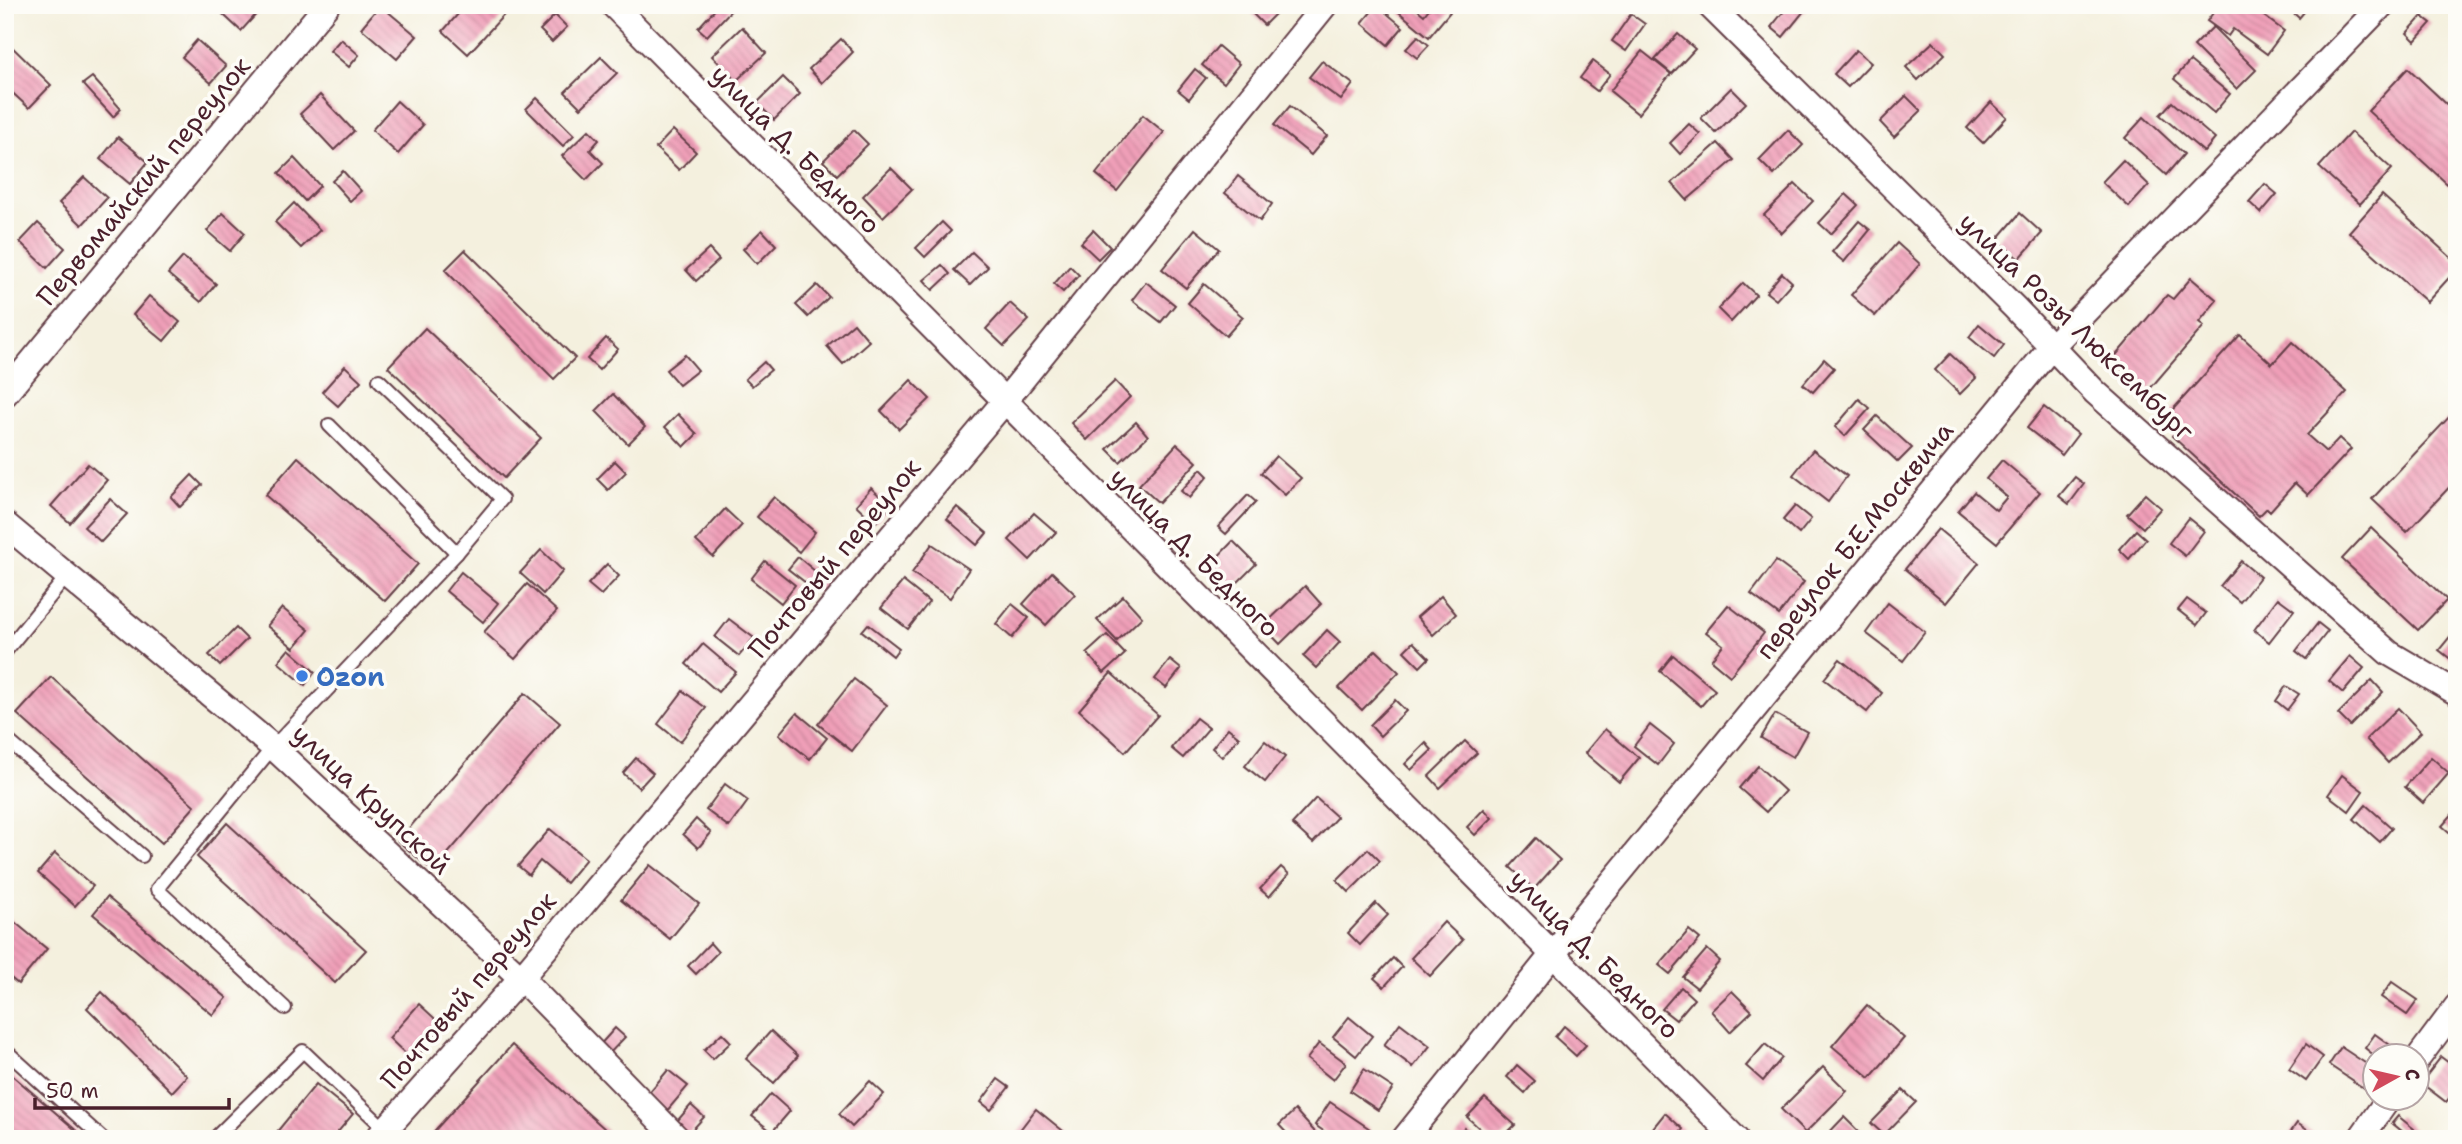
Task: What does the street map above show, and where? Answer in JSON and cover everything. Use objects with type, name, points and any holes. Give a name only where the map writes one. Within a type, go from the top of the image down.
[{"type":"street","name":"Первомайский переулок","points":[[5,394],[327,5]]},
{"type":"street","name":"улица Д. Бедного","points":[[613,5],[1736,1139]]},
{"type":"street","name":"Почтовый переулок","points":[[381,1134],[521,978],[1004,402],[1325,5]]},
{"type":"street","name":"улица Розы Люксембург","points":[[1709,5],[2095,392],[2389,653],[2457,693]]},
{"type":"street","name":"переулок Б.Е.Москвича","points":[[1404,1139],[2052,346],[2382,5]]},
{"type":"street","name":"улица Крупской","points":[[5,524],[273,747],[521,978],[676,1138]]},
{"type":"street","points":[[2430,1043],[2457,1006]]},
{"type":"street","points":[[2360,1139],[2379,1112]]},
{"type":"lane","points":[[285,1008],[157,889],[273,747],[457,553],[502,499],[379,380]]},
{"type":"lane","points":[[329,425],[457,553]]},
{"type":"lane","points":[[5,652],[67,576]]},
{"type":"lane","points":[[5,738],[142,856]]},
{"type":"lane","points":[[5,1050],[103,1139]]},
{"type":"lane","points":[[214,1139],[303,1051],[381,1134]]},
{"type":"building","points":[[213,5],[255,5],[260,10],[241,31]]},
{"type":"building","points":[[380,5],[417,36],[397,59],[361,28]]},
{"type":"building","points":[[466,5],[513,5],[468,54],[443,31]]},
{"type":"building","points":[[719,5],[736,5],[707,36],[698,28]]},
{"type":"building","points":[[1244,5],[1276,5],[1280,9],[1264,25]]},
{"type":"building","points":[[1377,5],[1403,27],[1388,45],[1362,23]]},
{"type":"building","points":[[1396,5],[1412,5],[1424,15],[1432,5],[1441,5],[1450,12],[1429,37],[1394,8]]},
{"type":"building","points":[[1789,5],[1809,5],[1783,37],[1771,27]]},
{"type":"building","points":[[2219,5],[2249,5],[2284,31],[2267,54],[2233,29],[2228,36],[2207,21]]},
{"type":"building","points":[[2285,5],[2310,5],[2299,18]]},
{"type":"building","points":[[1631,14],[1645,24],[1626,51],[1612,41]]},
{"type":"building","points":[[555,15],[567,27],[552,42],[540,30]]},
{"type":"building","points":[[2422,16],[2431,23],[2415,41],[2407,33]]},
{"type":"building","points":[[742,27],[766,53],[736,81],[712,56]]},
{"type":"building","points":[[2213,27],[2256,70],[2237,89],[2194,46]]},
{"type":"building","points":[[1678,34],[1695,49],[1672,74],[1655,60]]},
{"type":"building","points":[[1418,36],[1429,45],[1417,58],[1406,49]]},
{"type":"building","points":[[341,39],[359,55],[349,67],[330,51]]},
{"type":"building","points":[[841,39],[853,52],[822,83],[809,69]]},
{"type":"building","points":[[5,40],[51,85],[29,108],[5,86]]},
{"type":"building","points":[[197,40],[226,66],[211,83],[182,57]]},
{"type":"building","points":[[1933,42],[1945,54],[1918,80],[1906,67]]},
{"type":"building","points":[[1218,46],[1239,64],[1224,83],[1202,65]]},
{"type":"building","points":[[1856,50],[1871,63],[1848,87],[1834,74]]},
{"type":"building","points":[[1642,51],[1671,74],[1638,114],[1610,91]]},
{"type":"building","points":[[601,57],[617,73],[581,108],[565,92]]},
{"type":"building","points":[[1322,61],[1353,84],[1341,100],[1309,77]]},
{"type":"building","points":[[1593,61],[1610,74],[1597,91],[1580,78]]},
{"type":"building","points":[[2190,61],[2230,94],[2214,113],[2174,79]]},
{"type":"building","points":[[2408,68],[2457,114],[2457,193],[2368,111]]},
{"type":"building","points":[[1195,69],[1206,78],[1189,99],[1178,90]]},
{"type":"building","points":[[92,77],[121,109],[113,117],[83,84]]},
{"type":"building","points":[[783,77],[800,94],[774,120],[757,103]]},
{"type":"building","points":[[1731,88],[1746,103],[1716,133],[1701,118]]},
{"type":"building","points":[[320,95],[354,131],[334,150],[300,114]]},
{"type":"building","points":[[1906,96],[1921,111],[1894,137],[1880,122]]},
{"type":"building","points":[[537,98],[574,135],[563,146],[526,109]]},
{"type":"building","points":[[397,101],[423,125],[398,154],[372,130]]},
{"type":"building","points":[[1991,102],[2007,117],[1983,143],[1967,128]]},
{"type":"building","points":[[2172,102],[2215,139],[2204,152],[2160,115]]},
{"type":"building","points":[[1290,106],[1327,136],[1311,155],[1274,125]]},
{"type":"building","points":[[1143,115],[1164,132],[1117,191],[1096,174]]},
{"type":"building","points":[[2144,117],[2184,154],[2166,175],[2125,138]]},
{"type":"building","points":[[1689,124],[1700,134],[1680,154],[1670,143]]},
{"type":"building","points":[[589,130],[599,140],[590,150],[603,163],[586,180],[562,156]]},
{"type":"building","points":[[673,130],[696,152],[679,170],[656,148]]},
{"type":"building","points":[[854,130],[868,144],[837,175],[823,161]]},
{"type":"building","points":[[1788,130],[1803,145],[1774,175],[1759,160]]},
{"type":"building","points":[[2351,132],[2392,169],[2360,204],[2319,167]]},
{"type":"building","points":[[118,137],[148,162],[130,184],[100,159]]},
{"type":"building","points":[[1718,143],[1734,160],[1687,200],[1672,183]]},
{"type":"building","points":[[294,158],[320,186],[305,201],[279,173]]},
{"type":"building","points":[[2123,160],[2149,185],[2129,207],[2102,182]]},
{"type":"building","points":[[891,168],[912,189],[883,217],[863,196]]},
{"type":"building","points":[[343,171],[361,191],[350,201],[332,181]]},
{"type":"building","points":[[1238,176],[1272,204],[1260,221],[1225,193]]},
{"type":"building","points":[[84,177],[107,198],[82,225],[59,203]]},
{"type":"building","points":[[1795,184],[1813,201],[1782,233],[1764,215]]},
{"type":"building","points":[[2265,184],[2277,194],[2261,213],[2249,202]]},
{"type":"building","points":[[1846,194],[1858,205],[1831,234],[1819,223]]},
{"type":"building","points":[[2382,195],[2457,263],[2457,269],[2427,302],[2349,232]]},
{"type":"building","points":[[294,203],[320,230],[301,248],[275,222]]},
{"type":"building","points":[[223,213],[245,233],[230,251],[207,231]]},
{"type":"building","points":[[2020,213],[2042,233],[2019,259],[1997,240]]},
{"type":"building","points":[[1859,221],[1870,230],[1844,262],[1832,252]]},
{"type":"building","points":[[942,222],[951,231],[925,257],[916,248]]},
{"type":"building","points":[[38,223],[65,248],[47,268],[20,242]]},
{"type":"building","points":[[1195,229],[1219,249],[1186,288],[1162,269]]},
{"type":"building","points":[[762,230],[776,245],[757,264],[743,249]]},
{"type":"building","points":[[1093,230],[1110,247],[1098,259],[1081,243]]},
{"type":"building","points":[[1897,243],[1920,264],[1875,316],[1851,295]]},
{"type":"building","points":[[709,249],[719,260],[696,281],[686,270]]},
{"type":"building","points":[[465,250],[575,358],[554,379],[445,270]]},
{"type":"building","points":[[972,252],[988,267],[970,285],[954,270]]},
{"type":"building","points":[[183,257],[216,284],[201,302],[168,274]]},
{"type":"building","points":[[942,265],[950,274],[933,290],[924,280]]},
{"type":"building","points":[[1070,266],[1079,275],[1063,292],[1054,284]]},
{"type":"building","points":[[1782,273],[1792,282],[1776,300],[1766,292]]},
{"type":"building","points":[[2191,278],[2217,300],[2199,322],[2204,326],[2148,391],[2112,360],[2167,295],[2173,299]]},
{"type":"building","points":[[1146,282],[1175,305],[1161,322],[1132,300]]},
{"type":"building","points":[[1743,283],[1756,295],[1731,322],[1718,309]]},
{"type":"building","points":[[1204,284],[1243,317],[1226,336],[1188,303]]},
{"type":"building","points":[[817,285],[829,297],[808,317],[796,305]]},
{"type":"building","points":[[149,296],[180,322],[164,341],[133,315]]},
{"type":"building","points":[[1010,303],[1029,320],[1004,346],[986,329]]},
{"type":"building","points":[[854,323],[869,341],[843,364],[827,346]]},
{"type":"building","points":[[1979,324],[2004,345],[1994,358],[1969,337]]},
{"type":"building","points":[[425,328],[541,438],[504,478],[388,367]]},
{"type":"building","points":[[2240,335],[2272,364],[2292,342],[2347,392],[2307,435],[2326,452],[2339,438],[2351,449],[2308,495],[2295,483],[2270,511],[2267,508],[2259,516],[2172,436],[2179,428],[2167,416]]},
{"type":"building","points":[[606,338],[618,349],[599,370],[587,359]]},
{"type":"building","points":[[1950,354],[1976,378],[1960,394],[1935,370]]},
{"type":"building","points":[[685,355],[698,370],[679,385],[666,370]]},
{"type":"building","points":[[1824,359],[1834,368],[1813,392],[1803,384]]},
{"type":"building","points":[[764,362],[771,370],[752,386],[745,379]]},
{"type":"building","points":[[345,366],[361,381],[338,406],[322,392]]},
{"type":"building","points":[[911,380],[930,399],[899,429],[881,411]]},
{"type":"building","points":[[1115,381],[1130,397],[1087,440],[1071,423]]},
{"type":"building","points":[[613,394],[645,427],[628,444],[596,411]]},
{"type":"building","points":[[1859,399],[1870,408],[1845,436],[1835,427]]},
{"type":"building","points":[[2044,407],[2078,434],[2062,455],[2027,428]]},
{"type":"building","points":[[678,414],[697,434],[684,447],[665,427]]},
{"type":"building","points":[[2451,415],[2457,420],[2457,479],[2407,532],[2372,499]]},
{"type":"building","points":[[1877,416],[1912,448],[1898,462],[1864,430]]},
{"type":"building","points":[[1136,422],[1148,436],[1120,462],[1107,449]]},
{"type":"building","points":[[1177,444],[1197,462],[1159,503],[1139,485]]},
{"type":"building","points":[[1813,450],[1847,476],[1828,502],[1793,475]]},
{"type":"building","points":[[1276,456],[1301,478],[1285,495],[1261,473]]},
{"type":"building","points":[[298,457],[418,564],[385,601],[265,495]]},
{"type":"building","points":[[2002,460],[2040,492],[1997,543],[1958,511],[1974,492],[1996,510],[2007,497],[1986,479]]},
{"type":"building","points":[[615,461],[626,472],[608,490],[597,479]]},
{"type":"building","points":[[88,464],[107,480],[70,523],[51,506]]},
{"type":"building","points":[[1201,469],[1208,476],[1189,498],[1181,491]]},
{"type":"building","points":[[192,475],[202,485],[180,507],[171,497]]},
{"type":"building","points":[[2075,477],[2084,484],[2069,504],[2059,496]]},
{"type":"building","points":[[871,488],[891,506],[875,523],[856,505]]},
{"type":"building","points":[[2145,494],[2161,508],[2143,528],[2127,514]]},
{"type":"building","points":[[1248,495],[1256,502],[1226,534],[1218,527]]},
{"type":"building","points":[[774,497],[815,532],[799,552],[757,517]]},
{"type":"building","points":[[110,499],[127,514],[101,542],[84,527]]},
{"type":"building","points":[[1795,506],[1811,519],[1799,534],[1783,520]]},
{"type":"building","points":[[957,507],[987,533],[977,545],[947,519]]},
{"type":"building","points":[[725,509],[742,525],[713,557],[696,541]]},
{"type":"building","points":[[1034,513],[1056,532],[1030,560],[1009,540]]},
{"type":"building","points":[[2188,518],[2204,531],[2185,556],[2169,543]]},
{"type":"building","points":[[2371,528],[2447,600],[2418,630],[2342,559]]},
{"type":"building","points":[[1938,529],[1979,563],[1946,603],[1905,569]]},
{"type":"building","points":[[2136,530],[2146,539],[2129,559],[2119,549]]},
{"type":"building","points":[[1233,541],[1256,564],[1230,590],[1207,568]]},
{"type":"building","points":[[932,544],[969,569],[950,598],[912,573]]},
{"type":"building","points":[[541,550],[563,571],[543,594],[520,573]]},
{"type":"building","points":[[798,557],[828,582],[819,593],[788,569]]},
{"type":"building","points":[[765,561],[795,585],[781,603],[751,579]]},
{"type":"building","points":[[1776,561],[1804,582],[1779,615],[1751,594]]},
{"type":"building","points":[[2241,561],[2260,577],[2240,602],[2220,586]]},
{"type":"building","points":[[607,564],[619,576],[601,595],[588,584]]},
{"type":"building","points":[[461,572],[498,603],[483,622],[446,591]]},
{"type":"building","points":[[1052,572],[1075,594],[1046,625],[1023,604]]},
{"type":"building","points":[[903,581],[929,602],[908,629],[881,608]]},
{"type":"building","points":[[527,584],[557,611],[515,659],[484,632]]},
{"type":"building","points":[[1305,586],[1321,604],[1280,644],[1263,626]]},
{"type":"building","points":[[1123,596],[1142,617],[1117,641],[1097,620]]},
{"type":"building","points":[[1441,596],[1456,614],[1433,635],[1417,617]]},
{"type":"building","points":[[2278,598],[2294,610],[2269,642],[2254,630]]},
{"type":"building","points":[[2187,599],[2206,613],[2197,625],[2178,610]]},
{"type":"building","points":[[1888,603],[1925,632],[1903,661],[1866,633]]},
{"type":"building","points":[[1012,604],[1029,618],[1012,638],[996,624]]},
{"type":"building","points":[[1728,605],[1764,633],[1730,676],[1711,660],[1723,645],[1706,632]]},
{"type":"building","points":[[282,608],[309,630],[294,648],[267,626]]},
{"type":"building","points":[[729,619],[754,638],[739,656],[715,637]]},
{"type":"building","points":[[2318,623],[2328,631],[2306,659],[2296,651]]},
{"type":"building","points":[[868,624],[899,648],[893,656],[862,631]]},
{"type":"building","points":[[236,628],[247,639],[220,666],[209,655]]},
{"type":"building","points":[[2457,628],[2457,664],[2439,650]]},
{"type":"building","points":[[1327,630],[1340,642],[1316,668],[1303,656]]},
{"type":"building","points":[[1107,635],[1125,654],[1104,673],[1087,653]]},
{"type":"building","points":[[1413,642],[1429,658],[1420,667],[1404,651]]},
{"type":"building","points":[[703,644],[736,672],[718,692],[686,664]]},
{"type":"building","points":[[289,649],[315,672],[305,685],[278,662]]},
{"type":"building","points":[[1376,650],[1399,672],[1362,710],[1339,688]]},
{"type":"building","points":[[1673,655],[1715,690],[1701,706],[1660,671]]},
{"type":"building","points":[[2350,656],[2364,668],[2343,693],[2329,681]]},
{"type":"building","points":[[1840,659],[1882,693],[1867,712],[1824,679]]},
{"type":"building","points":[[1170,660],[1181,669],[1166,688],[1155,679]]},
{"type":"building","points":[[1111,673],[1158,715],[1125,752],[1079,710]]},
{"type":"building","points":[[51,677],[195,806],[162,843],[17,714]]},
{"type":"building","points":[[854,679],[887,705],[852,751],[818,724]]},
{"type":"building","points":[[2372,680],[2383,692],[2350,726],[2338,714]]},
{"type":"building","points":[[2286,686],[2299,694],[2287,710],[2276,701]]},
{"type":"building","points":[[683,691],[706,708],[680,742],[658,724]]},
{"type":"building","points":[[525,693],[560,723],[433,871],[398,841]]},
{"type":"building","points":[[1395,700],[1406,711],[1380,736],[1370,725]]},
{"type":"building","points":[[2398,708],[2421,732],[2388,763],[2366,739]]},
{"type":"building","points":[[797,713],[827,738],[810,759],[779,734]]},
{"type":"building","points":[[1775,714],[1807,732],[1793,757],[1761,738]]},
{"type":"building","points":[[1196,718],[1209,728],[1183,758],[1171,748]]},
{"type":"building","points":[[1650,725],[1674,744],[1658,765],[1634,746]]},
{"type":"building","points":[[1228,728],[1239,737],[1222,757],[1212,748]]},
{"type":"building","points":[[1605,729],[1639,758],[1619,782],[1585,753]]},
{"type":"building","points":[[1265,741],[1285,757],[1265,782],[1245,766]]},
{"type":"building","points":[[1465,741],[1477,753],[1440,788],[1429,776]]},
{"type":"building","points":[[1426,743],[1432,750],[1411,770],[1405,764]]},
{"type":"building","points":[[2431,757],[2449,773],[2423,803],[2405,787]]},
{"type":"building","points":[[636,758],[653,773],[639,788],[623,773]]},
{"type":"building","points":[[1758,766],[1785,791],[1766,812],[1739,788]]},
{"type":"building","points":[[2342,775],[2363,791],[2349,811],[2328,795]]},
{"type":"building","points":[[725,784],[748,801],[729,827],[706,810]]},
{"type":"building","points":[[1316,798],[1337,817],[1313,843],[1292,824]]},
{"type":"building","points":[[2366,805],[2392,828],[2380,842],[2354,819]]},
{"type":"building","points":[[1484,809],[1492,818],[1475,835],[1467,827]]},
{"type":"building","points":[[2457,809],[2457,836],[2455,837],[2442,826]]},
{"type":"building","points":[[696,819],[711,833],[698,848],[683,834]]},
{"type":"building","points":[[227,823],[366,950],[335,983],[197,857]]},
{"type":"building","points":[[550,829],[586,859],[566,883],[540,861],[529,875],[518,866]]},
{"type":"building","points":[[1536,838],[1560,860],[1534,889],[1510,867]]},
{"type":"building","points":[[1368,849],[1380,861],[1349,892],[1337,880]]},
{"type":"building","points":[[55,853],[93,886],[75,906],[38,873]]},
{"type":"building","points":[[650,865],[699,904],[670,939],[621,900]]},
{"type":"building","points":[[1281,867],[1289,874],[1269,897],[1260,889]]},
{"type":"building","points":[[107,897],[227,998],[213,1015],[93,914]]},
{"type":"building","points":[[1376,903],[1388,915],[1360,945],[1348,933]]},
{"type":"building","points":[[5,914],[47,949],[18,984],[5,973]]},
{"type":"building","points":[[1444,922],[1463,940],[1430,976],[1411,958]]},
{"type":"building","points":[[1689,930],[1700,939],[1670,974],[1659,965]]},
{"type":"building","points":[[710,943],[718,952],[696,974],[688,966]]},
{"type":"building","points":[[1707,949],[1720,961],[1697,988],[1683,977]]},
{"type":"building","points":[[1393,958],[1402,967],[1384,987],[1374,978]]},
{"type":"building","points":[[2392,982],[2418,1000],[2407,1015],[2381,997]]},
{"type":"building","points":[[1681,987],[1694,999],[1676,1020],[1662,1009]]},
{"type":"building","points":[[1732,991],[1752,1011],[1730,1032],[1711,1011]]},
{"type":"building","points":[[102,992],[187,1076],[172,1092],[87,1008]]},
{"type":"building","points":[[419,1004],[444,1027],[413,1061],[389,1038]]},
{"type":"building","points":[[1867,1005],[1904,1038],[1870,1078],[1832,1046]]},
{"type":"building","points":[[1349,1017],[1372,1036],[1356,1056],[1333,1037]]},
{"type":"building","points":[[1400,1023],[1430,1046],[1413,1067],[1384,1045]]},
{"type":"building","points":[[1564,1026],[1586,1045],[1576,1056],[1555,1037]]},
{"type":"building","points":[[615,1028],[625,1037],[608,1055],[598,1047]]},
{"type":"building","points":[[771,1031],[798,1056],[774,1083],[746,1059]]},
{"type":"building","points":[[722,1033],[731,1042],[713,1059],[704,1050]]},
{"type":"building","points":[[2375,1034],[2386,1042],[2369,1042]]},
{"type":"building","points":[[1319,1043],[1346,1063],[1333,1080],[1307,1059]]},
{"type":"building","points":[[1765,1044],[1782,1058],[1763,1081],[1746,1066]]},
{"type":"building","points":[[2306,1044],[2323,1057],[2306,1081],[2289,1069]]},
{"type":"building","points":[[512,1045],[616,1139],[427,1139]]},
{"type":"building","points":[[2341,1047],[2360,1060],[2360,1086],[2329,1065]]},
{"type":"building","points":[[2441,1057],[2457,1069],[2457,1088],[2446,1102],[2430,1090],[2430,1071]]},
{"type":"building","points":[[1517,1065],[1535,1081],[1525,1093],[1507,1077]]},
{"type":"building","points":[[1823,1067],[1847,1091],[1805,1133],[1781,1109]]},
{"type":"building","points":[[5,1069],[86,1139],[7,1139]]},
{"type":"building","points":[[1364,1069],[1393,1088],[1378,1110],[1350,1091]]},
{"type":"building","points":[[668,1070],[688,1086],[666,1112],[647,1095]]},
{"type":"building","points":[[998,1079],[1009,1087],[991,1110],[981,1102]]},
{"type":"building","points":[[870,1081],[884,1094],[852,1127],[839,1114]]},
{"type":"building","points":[[316,1084],[353,1114],[332,1139],[271,1139]]},
{"type":"building","points":[[1903,1090],[1916,1102],[1884,1135],[1871,1123]]},
{"type":"building","points":[[771,1094],[790,1111],[772,1132],[752,1116]]},
{"type":"building","points":[[1485,1098],[1515,1125],[1501,1139],[1491,1139],[1467,1117]]},
{"type":"building","points":[[1330,1102],[1370,1129],[1363,1139],[1335,1139],[1315,1125]]},
{"type":"building","points":[[691,1105],[704,1117],[685,1138],[672,1127]]},
{"type":"building","points":[[1036,1109],[1073,1139],[1013,1139]]},
{"type":"building","points":[[1295,1110],[1315,1132],[1308,1139],[1292,1139],[1279,1125]]},
{"type":"building","points":[[1665,1113],[1683,1129],[1675,1139],[1644,1139]]},
{"type":"building","points":[[2398,1116],[2414,1129],[2408,1136],[2392,1123]]},
{"type":"building","points":[[1844,1117],[1866,1139],[1823,1139]]},
{"type":"building","points":[[2297,1123],[2320,1139],[2291,1139],[2288,1136]]},
{"type":"building","points":[[1464,1128],[1477,1139],[1455,1139]]},
{"type":"place","name":"Ozon","points":[[302,676]]}]
